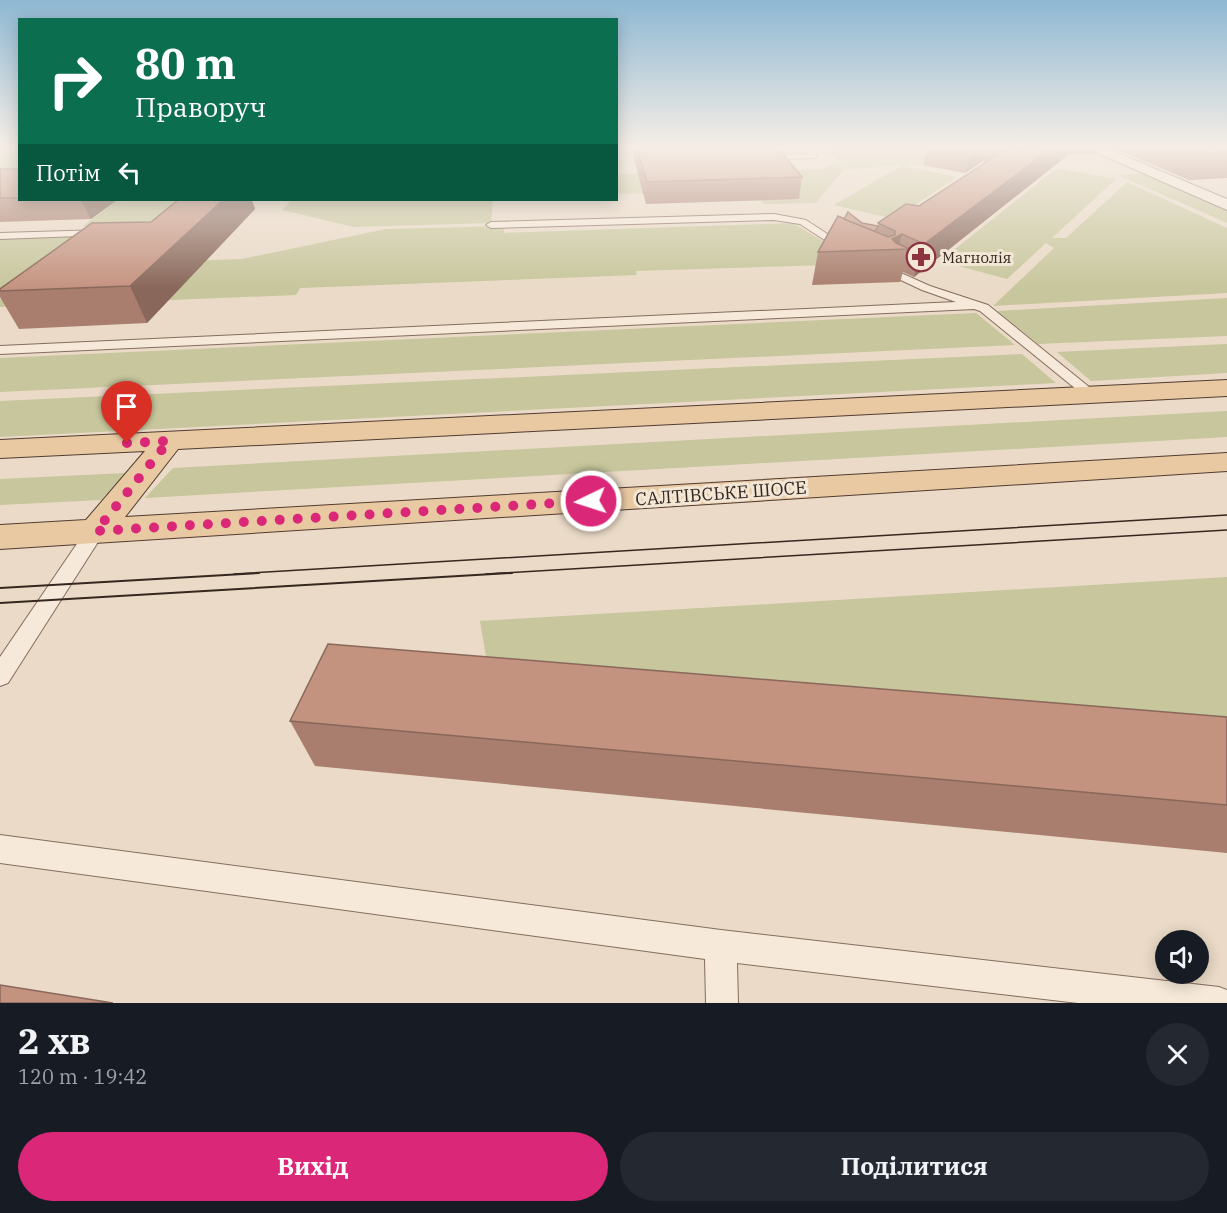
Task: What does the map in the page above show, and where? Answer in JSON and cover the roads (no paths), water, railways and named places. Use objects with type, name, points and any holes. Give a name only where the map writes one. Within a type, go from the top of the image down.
[{"type":"main road","points":[[0,449],[1227,388]]},
{"type":"main road","points":[[96,531],[169,441]]},
{"type":"main road","name":"САЛТІВСЬКЕ ШОСЕ","points":[[0,537],[1227,462]]},
{"type":"street","points":[[1203,195],[1227,205]]},
{"type":"lane","points":[[491,225],[774,217],[803,222],[858,256]]},
{"type":"lane","points":[[0,236],[109,233]]},
{"type":"lane","points":[[892,272],[926,288],[984,308],[1092,395]]},
{"type":"lane","points":[[0,350],[975,304]]},
{"type":"lane","points":[[0,676],[96,531]]},
{"type":"lane","points":[[0,849],[721,946],[1219,1003]]},
{"type":"lane","points":[[721,946],[722,1003]]},
{"type":"tram line","points":[[234,574],[1227,515]]},
{"type":"tram line","points":[[486,574],[1227,530]]},
{"type":"tram line","points":[[0,588],[259,573]]},
{"type":"tram line","points":[[0,603],[512,573]]},
{"type":"place","name":"Магнолія","points":[[921,257]]}]
